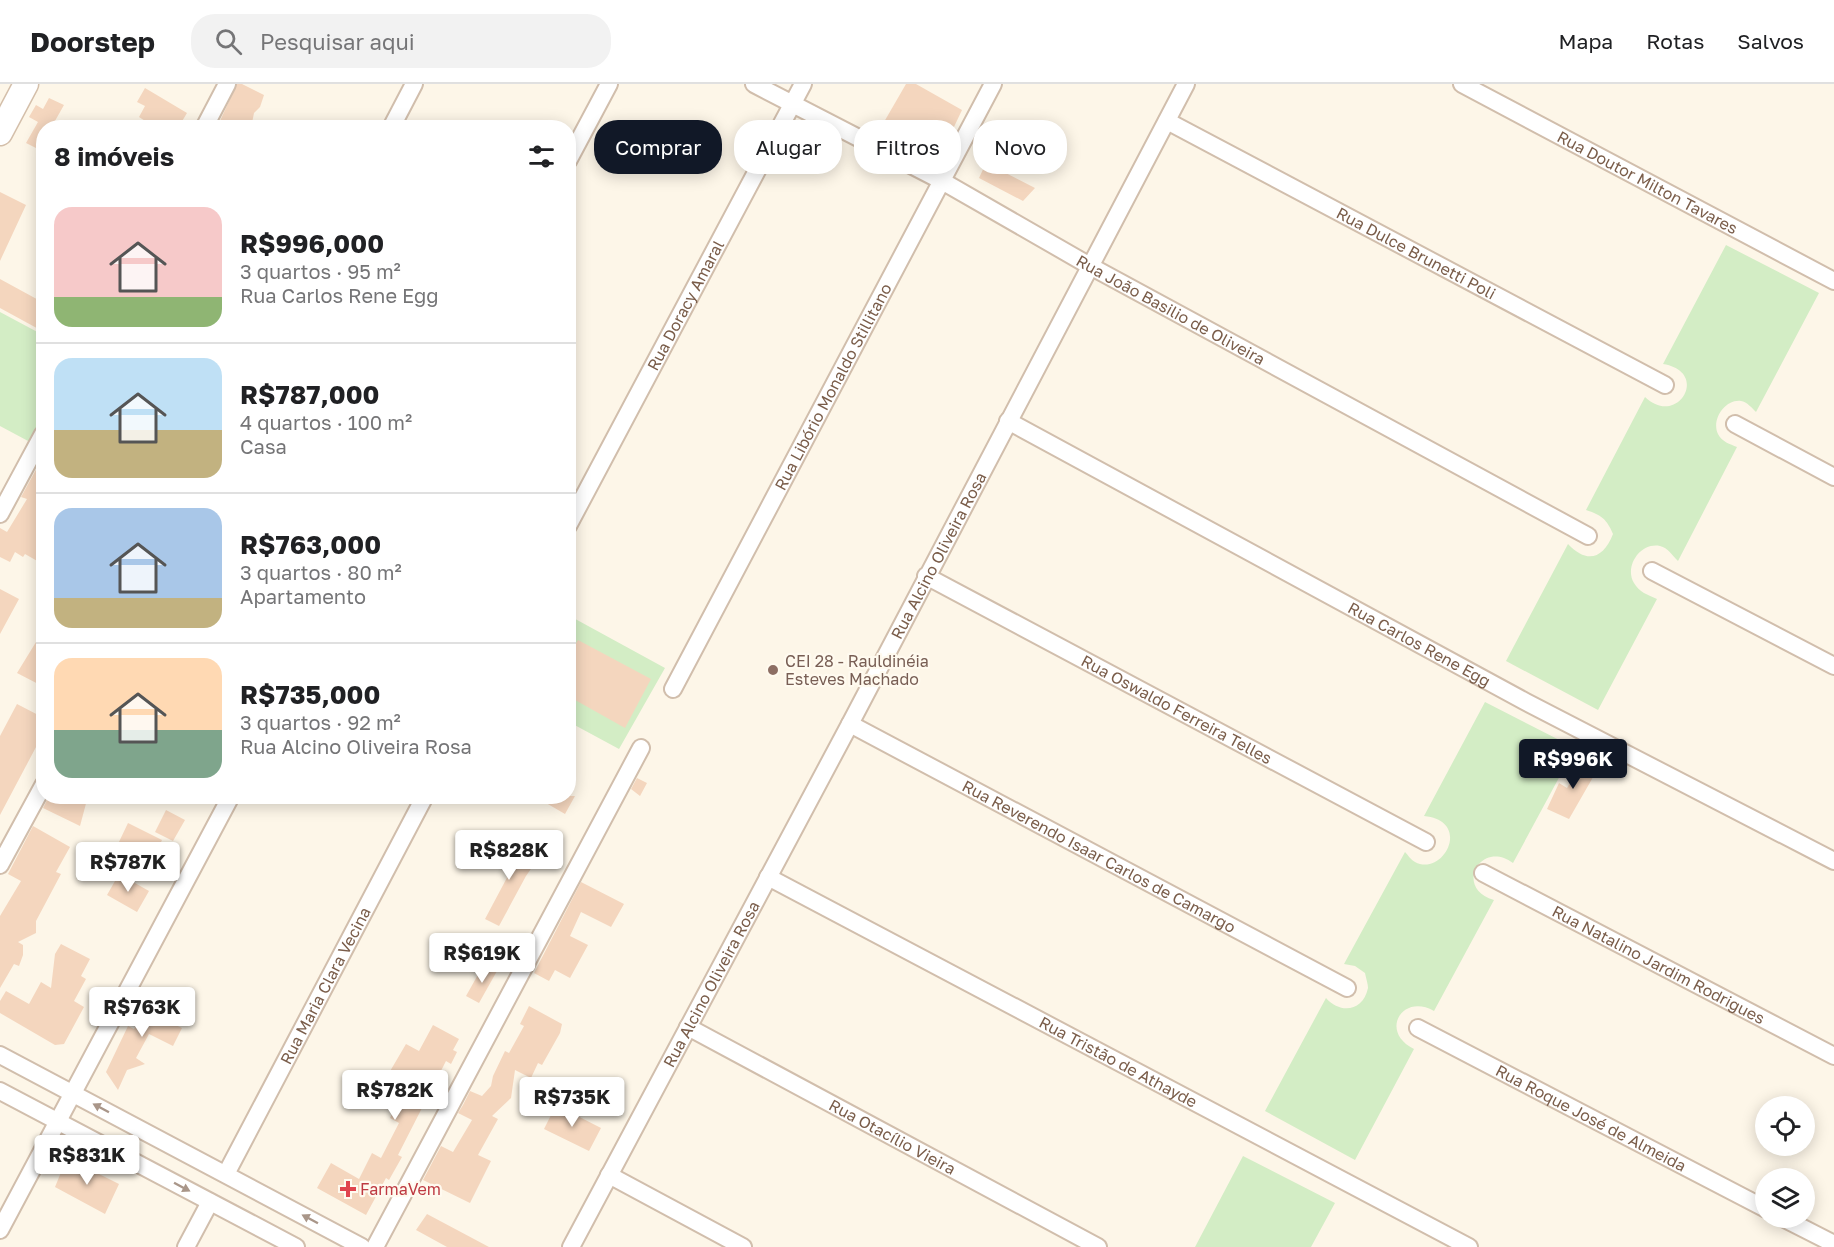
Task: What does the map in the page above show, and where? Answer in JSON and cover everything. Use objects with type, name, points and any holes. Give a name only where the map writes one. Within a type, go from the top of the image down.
[{"type":"main road","points":[[0,133],[26,84]]},
{"type":"street","points":[[208,120],[227,84]]},
{"type":"street","points":[[395,120],[414,84]]},
{"type":"street","points":[[576,146],[609,84]]},
{"type":"street","name":"Rua João Basilio de Oliveira","points":[[754,84],[942,181],[1090,266],[1588,536]]},
{"type":"street","name":"Rua Doracy Amaral","points":[[576,511],[803,84]]},
{"type":"street","name":"Rua Libório Monaldo Stillitano","points":[[673,689],[993,84]]},
{"type":"street","name":"Rua Alcino Oliveira Rosa","points":[[571,1247],[850,724],[1186,84]]},
{"type":"street","name":"Rua Doutor Milton Tavares","points":[[1462,84],[1834,281]]},
{"type":"street","name":"Rua Dulce Brunetti Poli","points":[[1167,121],[1665,385]]},
{"type":"street","name":"Rua Carlos Rene Egg","points":[[1008,421],[1526,702],[1834,861]]},
{"type":"street","points":[[1735,424],[1834,477]]},
{"type":"street","points":[[0,514],[36,447]]},
{"type":"street","points":[[1652,571],[1834,666]]},
{"type":"street","name":"Rua Oswaldo Ferreira Telles","points":[[926,576],[1426,842]]},
{"type":"street","name":"Rua Reverendo Isaar Carlos de Camargo","points":[[850,724],[1347,988]]},
{"type":"street","points":[[375,1247],[641,748]]},
{"type":"street","points":[[0,865],[36,799]]},
{"type":"street","points":[[0,1230],[227,804]]},
{"type":"street","name":"Rua Maria Clara Vecina","points":[[226,1174],[421,804]]},
{"type":"street","name":"Rua Natalino Jardim Rodrigues","points":[[1483,873],[1834,1056]]},
{"type":"street","name":"Rua Tristão de Athayde","points":[[768,877],[1469,1247]]},
{"type":"street","name":"Rua Otacílio Vieira","points":[[688,1027],[1098,1247]]},
{"type":"street","name":"Rua Roque José de Almeida","points":[[1418,1028],[1755,1203]]},
{"type":"street","points":[[0,1055],[362,1247]]},
{"type":"street","points":[[0,1091],[296,1247]]},
{"type":"street","points":[[609,1175],[743,1247]]},
{"type":"street","points":[[186,1247],[210,1202]]},
{"type":"street","points":[[1802,1228],[1834,1245]]},
{"type":"green space","points":[[1726,245],[1819,293],[1756,412],[1749,405],[1735,401],[1725,407],[1718,417],[1716,428],[1718,434],[1726,442],[1737,447],[1678,561],[1668,550],[1660,546],[1646,548],[1636,557],[1631,570],[1634,583],[1641,591],[1657,599],[1598,710],[1506,661],[1568,544],[1582,554],[1594,556],[1609,542],[1613,534],[1606,521],[1586,510],[1645,397],[1657,405],[1668,406],[1677,402],[1684,395],[1687,386],[1685,377],[1677,369],[1663,364]]},
{"type":"green space","points":[[0,312],[36,331],[36,445],[0,426]]},
{"type":"green space","points":[[576,619],[665,668],[619,749],[576,726]]},
{"type":"green space","points":[[1485,702],[1575,748],[1513,863],[1501,857],[1491,857],[1482,861],[1476,868],[1475,886],[1482,894],[1494,900],[1434,1011],[1423,1007],[1412,1007],[1399,1017],[1398,1033],[1403,1042],[1414,1049],[1355,1160],[1265,1111],[1326,998],[1338,1007],[1350,1008],[1361,1002],[1365,996],[1368,988],[1365,973],[1355,966],[1344,964],[1405,852],[1414,861],[1425,865],[1435,862],[1448,846],[1450,837],[1447,827],[1439,820],[1424,816]]},
{"type":"green space","points":[[1243,1156],[1335,1203],[1311,1247],[1195,1247]]},
{"type":"building","points":[[237,84],[242,84],[264,95],[253,120],[220,120]]},
{"type":"building","points":[[906,84],[916,84],[962,110],[957,120],[885,120]]},
{"type":"building","points":[[145,88],[187,113],[183,120],[144,120],[139,117],[145,106],[137,102]]},
{"type":"building","points":[[49,98],[64,105],[56,120],[36,121],[29,117],[36,105],[43,109]]},
{"type":"building","points":[[36,126],[36,148],[26,143]]},
{"type":"building","points":[[981,174],[1008,174],[1035,188],[1023,201],[979,178]]},
{"type":"building","points":[[0,192],[26,205],[0,261]]},
{"type":"building","points":[[0,279],[36,299],[36,328],[0,308]]},
{"type":"building","points":[[36,470],[36,560],[25,554],[23,557],[15,552],[10,562],[0,557],[0,528],[7,532],[27,499],[21,497]]},
{"type":"building","points":[[0,589],[19,599],[0,634]]},
{"type":"building","points":[[578,640],[651,679],[625,728],[576,700],[576,643]]},
{"type":"building","points":[[36,642],[36,683],[17,673]]},
{"type":"building","points":[[17,704],[36,714],[36,747],[0,815],[0,736]]},
{"type":"building","points":[[1586,757],[1600,765],[1569,819],[1547,809],[1559,783],[1567,788]]},
{"type":"building","points":[[637,778],[647,783],[640,796],[631,789]]},
{"type":"building","points":[[45,804],[86,804],[80,826],[43,808]]},
{"type":"building","points":[[548,804],[571,804],[565,814]]},
{"type":"building","points":[[166,810],[185,820],[173,841],[155,832]]},
{"type":"building","points":[[128,823],[162,840],[152,861],[118,844]]},
{"type":"building","points":[[33,826],[70,847],[56,872],[61,874],[36,921],[36,933],[18,942],[23,945],[23,955],[19,966],[14,964],[0,988],[0,916],[21,881],[8,874]]},
{"type":"building","points":[[503,843],[535,863],[499,926],[485,919],[510,872],[490,862]]},
{"type":"building","points":[[119,874],[149,891],[137,912],[107,895]]},
{"type":"building","points":[[581,882],[624,904],[611,927],[581,912],[570,936],[588,945],[570,978],[555,970],[549,981],[534,973]]},
{"type":"building","points":[[61,944],[90,959],[81,976],[86,979],[74,1001],[84,1007],[64,1044],[55,1045],[0,1013],[0,1001],[6,991],[29,1004],[41,982],[51,988],[55,954]]},
{"type":"building","points":[[484,964],[497,971],[479,1003],[466,996]]},
{"type":"building","points":[[147,988],[166,998],[157,1016],[182,1028],[173,1046],[149,1034],[136,1058],[145,1064],[127,1070],[118,1090],[106,1072],[128,1026],[134,1029],[151,1009],[139,1002]]},
{"type":"building","points":[[529,1006],[562,1024],[560,1033],[542,1065],[538,1063],[531,1078],[515,1070],[511,1098],[492,1116],[498,1119],[478,1155],[491,1161],[470,1203],[423,1180],[441,1146],[453,1152],[472,1120],[458,1113],[470,1091],[482,1096],[491,1086],[493,1076],[505,1051],[509,1053],[524,1026],[520,1024]]},
{"type":"building","points":[[433,1025],[459,1039],[453,1050],[457,1052],[451,1064],[446,1061],[398,1155],[402,1157],[389,1180],[386,1178],[366,1215],[317,1188],[331,1163],[359,1179],[372,1153],[381,1158],[399,1123],[390,1118],[407,1083],[389,1073],[406,1044],[419,1051]]},
{"type":"building","points":[[556,1105],[601,1128],[589,1151],[544,1129]]},
{"type":"building","points":[[75,1162],[119,1184],[105,1214],[55,1187],[64,1165]]},
{"type":"building","points":[[427,1214],[489,1247],[447,1247],[416,1230]]},
{"type":"place","name":"CEI 28 - Rauldinéia Esteves Machado","points":[[773,670]]},
{"type":"place","name":"FarmaVem","points":[[348,1189]]}]
